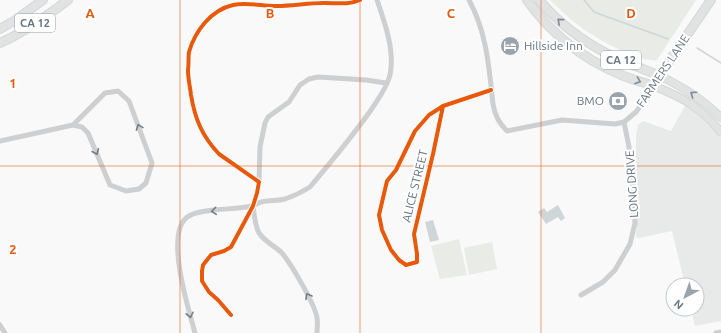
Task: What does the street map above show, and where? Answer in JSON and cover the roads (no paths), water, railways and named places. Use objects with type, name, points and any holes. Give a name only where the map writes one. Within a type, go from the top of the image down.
[{"type":"main road","name":"CA 12","points":[[0,29],[43,0]]},
{"type":"main road","name":"CA 12","points":[[0,43],[38,22],[68,0]]},
{"type":"main road","name":"CA 12","points":[[526,0],[548,26],[584,56],[618,74],[654,86]]},
{"type":"main road","name":"CA 12","points":[[539,0],[547,10],[562,22],[584,39],[606,53],[660,76]]},
{"type":"main road","name":"FARMERS LANE","points":[[654,86],[711,0]]},
{"type":"main road","points":[[660,76],[692,93],[721,118]]},
{"type":"main road","points":[[654,86],[693,104],[721,132]]},
{"type":"street","points":[[259,182],[219,154],[214,149],[198,124],[194,114],[188,76],[189,54],[192,42],[201,26],[217,12],[232,5],[245,4],[275,6],[324,3],[346,4],[360,0]]},
{"type":"street","points":[[195,333],[177,254],[183,221],[189,216],[200,212],[253,206],[261,202],[285,199],[301,193],[310,187],[355,133],[384,91],[390,75],[388,32],[377,0]]},
{"type":"street","points":[[470,0],[485,40],[495,114],[498,122],[508,132],[562,120],[615,124],[624,122]]},
{"type":"street","points":[[231,314],[209,292],[202,281],[202,271],[211,255],[224,252],[231,247],[253,206],[259,182],[260,147],[265,123],[268,117],[289,102],[300,85],[309,79],[318,77],[366,80],[386,83]]},
{"type":"street","name":"FARMERS LANE","points":[[624,122],[636,112],[654,86]]},
{"type":"street","name":"ALICE STREET","points":[[443,106],[414,234],[417,262],[406,265],[398,260],[391,250],[382,230],[379,215],[387,181],[396,170],[415,131],[429,115],[443,106],[491,90]]},
{"type":"street","points":[[0,141],[72,125],[82,127],[88,133],[110,185],[126,191],[139,189],[146,183],[152,164],[129,101],[118,91],[105,93],[72,125]]},
{"type":"street","name":"LONG DRIVE","points":[[581,295],[603,282],[615,270],[630,244],[635,223],[634,202],[629,147],[624,122]]},
{"type":"street","points":[[253,206],[257,228],[260,234],[265,240],[281,252],[290,264],[314,307],[317,317],[316,333]]},
{"type":"street","points":[[0,325],[5,333]]},
{"type":"street","points":[[716,333],[721,332]]},
{"type":"waterway","points":[[584,0],[594,12],[668,39]]},
{"type":"waterway","points":[[697,48],[721,63]]},
{"type":"place","name":"Hillside Inn","points":[[510,46]]},
{"type":"place","name":"BMO","points":[[618,101]]}]
